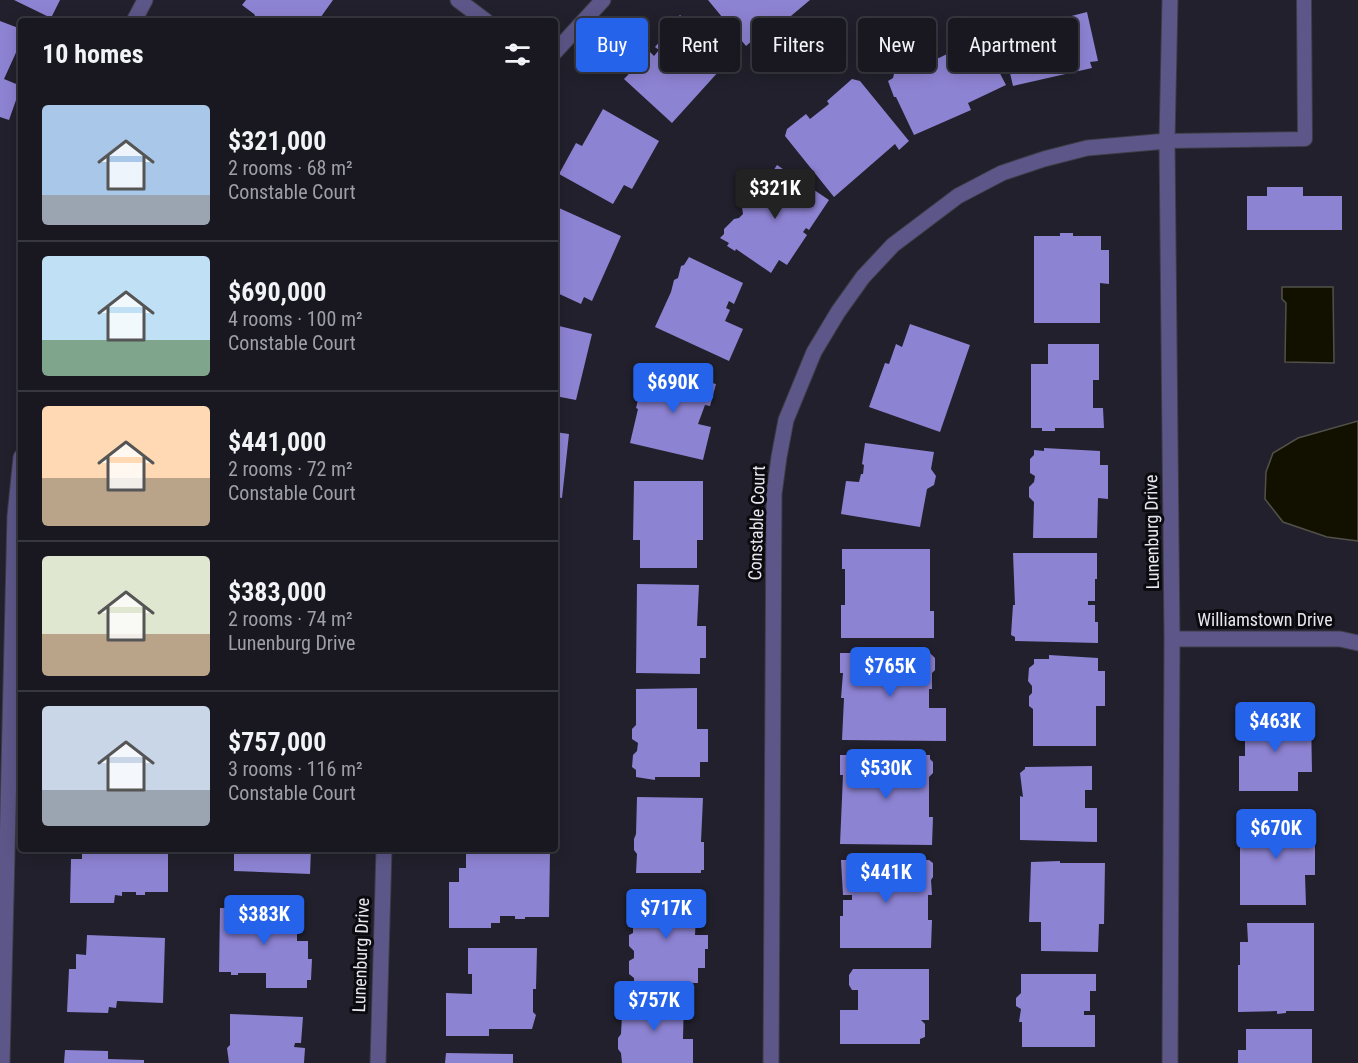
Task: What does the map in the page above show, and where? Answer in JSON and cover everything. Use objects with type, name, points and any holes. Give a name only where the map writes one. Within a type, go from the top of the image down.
[{"type":"street","points":[[136,18],[145,0]]},
{"type":"street","points":[[458,0],[482,18]]},
{"type":"street","points":[[558,49],[603,0]]},
{"type":"street","name":"Lunenburg Drive","points":[[1170,0],[1167,141],[1172,639],[1170,1063]]},
{"type":"street","name":"Constable Court","points":[[771,1063],[774,494],[786,420],[814,352],[838,312],[893,245],[958,195],[1002,174],[1044,159],[1087,148],[1167,141]]},
{"type":"street","points":[[2,1063],[15,516],[18,486]]},
{"type":"street","name":"Williamstown Drive","points":[[1172,639],[1340,639],[1358,643]]},
{"type":"street","name":"Lunenburg Drive","points":[[378,1063],[384,852]]},
{"type":"lane","points":[[1167,141],[1305,139],[1304,0]]},
{"type":"shaded area","points":[[1282,287],[1333,287],[1334,363],[1285,362],[1286,303],[1282,299]]},
{"type":"shaded area","points":[[1358,421],[1358,541],[1327,537],[1283,522],[1265,499],[1266,472],[1273,453],[1298,438]]},
{"type":"building","points":[[14,0],[60,0],[51,18]]},
{"type":"building","points":[[246,0],[333,0],[320,18],[256,18],[242,5]]},
{"type":"building","points":[[708,0],[810,0],[789,18],[752,18],[752,41],[746,46],[740,39],[740,18],[723,18]]},
{"type":"building","points":[[1087,12],[1098,61],[1090,62],[1092,68],[1078,71],[1078,18],[1064,18]]},
{"type":"building","points":[[0,21],[18,28],[18,48],[4,79],[18,85],[18,94],[9,120],[0,117]]},
{"type":"building","points":[[660,41],[660,72],[718,72],[672,123],[624,79],[631,72],[648,72],[648,54],[650,52],[654,56],[659,50],[655,47]]},
{"type":"building","points":[[948,54],[948,72],[999,72],[1006,85],[968,103],[971,110],[914,135],[888,81],[897,72],[936,72],[936,57]]},
{"type":"building","points":[[1010,72],[1074,72],[1013,86]]},
{"type":"building","points":[[852,79],[860,81],[909,141],[899,150],[895,144],[834,197],[785,136],[787,129],[806,114],[810,119],[829,104],[827,101]]},
{"type":"building","points":[[603,109],[659,141],[632,189],[624,185],[613,204],[559,174],[576,143],[582,146]]},
{"type":"building","points":[[777,165],[829,200],[809,230],[806,228],[803,232],[807,235],[787,265],[779,260],[771,273],[736,249],[735,251],[727,246],[729,243],[720,238],[724,234],[724,229],[743,214],[742,207],[748,198],[755,199]]},
{"type":"building","points":[[1267,187],[1303,187],[1303,196],[1342,196],[1342,230],[1247,230],[1247,196],[1267,196]]},
{"type":"building","points":[[559,208],[621,236],[592,301],[584,297],[581,304],[558,293]]},
{"type":"building","points":[[1060,233],[1073,233],[1073,236],[1101,236],[1101,250],[1109,250],[1109,284],[1100,283],[1100,323],[1034,323],[1034,236],[1060,236]]},
{"type":"building","points":[[689,257],[743,283],[734,304],[729,301],[726,308],[730,310],[725,321],[743,329],[729,361],[655,327],[674,280],[678,278],[681,266]]},
{"type":"building","points":[[910,324],[970,345],[940,432],[869,407],[885,363],[889,364],[896,344],[902,347]]},
{"type":"building","points":[[558,326],[592,334],[576,400],[558,397]]},
{"type":"building","points":[[1048,344],[1099,344],[1099,380],[1093,380],[1093,408],[1103,408],[1104,428],[1055,428],[1055,431],[1042,431],[1042,428],[1031,428],[1031,364],[1048,364]]},
{"type":"building","points":[[649,368],[716,384],[710,406],[705,405],[698,424],[711,427],[703,460],[630,443],[638,400],[641,401]]},
{"type":"building","points":[[558,432],[569,434],[562,498],[558,497]]},
{"type":"building","points":[[865,443],[934,452],[931,469],[936,476],[934,485],[927,489],[920,527],[841,514],[846,481],[859,482],[863,474]]},
{"type":"building","points":[[1044,448],[1100,451],[1100,465],[1108,465],[1108,499],[1098,498],[1097,538],[1033,538],[1034,502],[1029,497],[1029,487],[1034,482],[1035,476],[1030,473],[1030,459],[1034,455],[1034,450],[1044,451]]},
{"type":"building","points":[[634,481],[703,481],[703,540],[697,540],[697,568],[640,568],[640,540],[633,540]]},
{"type":"building","points":[[842,549],[930,549],[930,611],[934,611],[934,638],[841,638],[841,605],[845,605],[845,569],[842,569]]},
{"type":"building","points":[[1013,553],[1097,553],[1095,601],[1088,601],[1088,605],[1095,605],[1098,643],[1015,641],[1015,637],[1011,635],[1013,605],[1015,605]]},
{"type":"building","points":[[637,584],[699,585],[697,626],[706,626],[706,658],[700,658],[700,674],[636,673]]},
{"type":"building","points":[[840,653],[930,653],[935,658],[935,670],[932,673],[932,689],[929,689],[929,708],[946,708],[946,741],[842,740],[844,698],[841,698],[843,673],[840,673]]},
{"type":"building","points":[[1049,655],[1098,658],[1098,671],[1105,671],[1105,706],[1096,706],[1096,746],[1033,746],[1033,709],[1029,706],[1032,686],[1028,681],[1029,668],[1034,664],[1034,659],[1049,659]]},
{"type":"building","points":[[697,688],[697,729],[708,729],[708,762],[700,762],[700,777],[655,777],[655,780],[636,777],[636,770],[632,767],[633,755],[637,751],[638,743],[632,739],[632,729],[636,725],[636,689]]},
{"type":"building","points":[[1245,716],[1311,716],[1312,772],[1298,772],[1298,791],[1239,791],[1239,756],[1245,756]]},
{"type":"building","points":[[840,755],[930,755],[933,762],[933,773],[929,777],[929,817],[933,817],[932,845],[840,844],[843,775],[840,775]]},
{"type":"building","points":[[1092,766],[1092,790],[1085,790],[1085,808],[1097,808],[1097,842],[1020,840],[1020,796],[1023,797],[1020,773],[1025,767]]},
{"type":"building","points":[[637,797],[703,798],[701,842],[704,842],[704,870],[701,870],[701,873],[636,873],[637,854],[634,850],[634,839]]},
{"type":"building","points":[[1240,817],[1315,817],[1315,875],[1305,875],[1306,905],[1240,905]]},
{"type":"building","points":[[82,852],[168,852],[168,892],[145,892],[145,895],[136,895],[136,892],[122,892],[122,896],[115,895],[114,903],[70,903],[71,859],[82,859]]},
{"type":"building","points":[[311,852],[310,874],[234,871],[234,853]]},
{"type":"building","points":[[466,852],[550,852],[549,917],[515,919],[515,916],[500,916],[500,923],[491,923],[491,928],[449,928],[449,882],[459,882],[459,868],[466,868]]},
{"type":"building","points":[[841,860],[929,860],[933,863],[932,895],[928,895],[928,920],[932,920],[931,948],[840,948],[840,916],[843,916],[843,900],[852,900],[852,895],[843,895]]},
{"type":"building","points":[[1060,861],[1060,863],[1105,863],[1104,924],[1099,924],[1098,952],[1041,951],[1041,922],[1029,922],[1031,862]]},
{"type":"building","points":[[633,895],[697,895],[695,935],[708,935],[705,968],[698,968],[698,983],[660,983],[660,986],[649,987],[649,982],[634,982],[634,978],[629,974],[629,961],[634,958],[634,951],[629,946],[629,935],[633,933]]},
{"type":"building","points":[[220,908],[297,909],[297,941],[308,941],[308,959],[312,959],[311,980],[307,980],[307,988],[266,988],[266,973],[231,975],[231,972],[219,972]]},
{"type":"building","points":[[1247,923],[1314,923],[1314,1011],[1286,1011],[1286,1013],[1277,1014],[1277,1011],[1238,1012],[1240,942],[1248,942]]},
{"type":"building","points":[[87,935],[165,938],[163,1003],[117,1001],[116,1008],[109,1007],[108,1013],[67,1012],[69,969],[76,969],[76,954],[86,955]]},
{"type":"building","points":[[468,948],[537,948],[536,989],[533,989],[533,1012],[536,1015],[532,1029],[489,1029],[489,1036],[446,1036],[446,993],[472,994],[472,974],[468,974]]},
{"type":"building","points":[[853,969],[929,969],[929,1020],[921,1020],[925,1024],[925,1037],[920,1039],[920,1044],[840,1044],[840,1010],[858,1010],[858,990],[852,990],[849,985],[849,975]]},
{"type":"building","points":[[1021,974],[1096,974],[1096,991],[1090,991],[1090,1011],[1084,1011],[1084,1015],[1095,1015],[1095,1047],[1022,1047],[1022,1022],[1019,1022],[1021,1009],[1016,1006],[1016,998],[1021,993]]},
{"type":"building","points":[[623,997],[684,998],[683,1039],[693,1039],[693,1063],[622,1063],[618,1038],[621,1034]]},
{"type":"building","points":[[230,1014],[303,1017],[301,1043],[295,1043],[294,1047],[305,1048],[304,1063],[229,1063],[227,1048],[230,1045]]},
{"type":"building","points":[[1246,1029],[1312,1029],[1312,1063],[1238,1063],[1238,1050],[1246,1050]]},
{"type":"building","points":[[65,1050],[108,1051],[108,1059],[144,1060],[144,1063],[64,1063]]},
{"type":"building","points":[[446,1053],[513,1054],[513,1063],[445,1063]]}]
